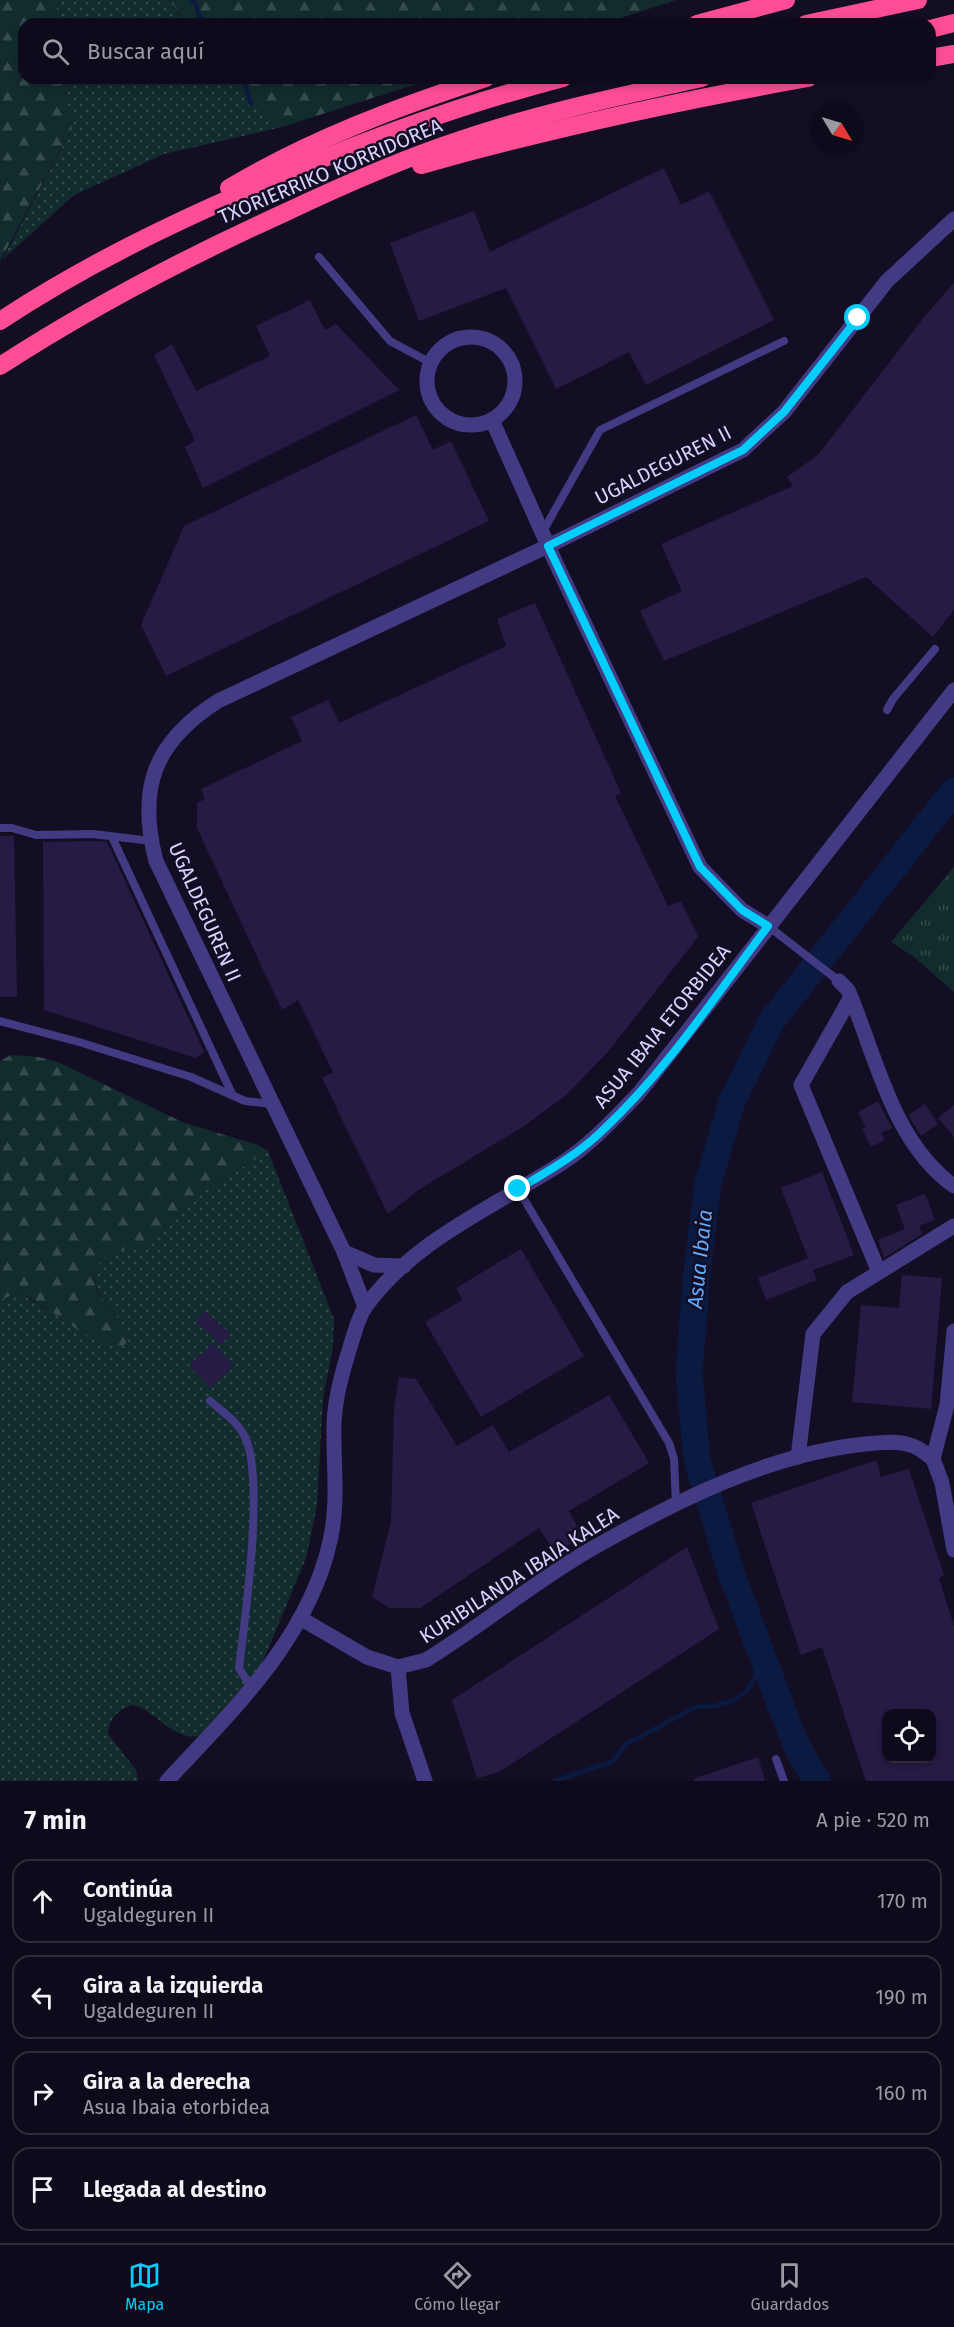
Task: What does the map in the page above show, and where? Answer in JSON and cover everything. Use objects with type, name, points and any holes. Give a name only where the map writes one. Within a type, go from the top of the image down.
[{"type":"highway","points":[[719,18],[786,0]]},
{"type":"highway","points":[[834,18],[918,0]]},
{"type":"highway","points":[[936,28],[954,23]]},
{"type":"highway","points":[[936,57],[954,54]]},
{"type":"highway","points":[[169,225],[255,173],[334,134],[468,84]]},
{"type":"highway","name":"TXORIERRIKO KORRIDOREA","points":[[0,321],[41,295],[169,225],[388,131],[541,84]]},
{"type":"highway","name":"TXORIERRIKO KORRIDOREA","points":[[0,366],[51,333],[166,269],[333,190],[461,139],[594,102],[675,84]]},
{"type":"highway","points":[[333,190],[487,147],[694,99],[775,84]]},
{"type":"street","name":"UGALDEGUREN II","points":[[365,1307],[344,1252],[156,861],[147,816],[154,774],[175,734],[194,717],[218,701],[545,540],[718,464],[743,450],[762,435],[784,412],[887,281],[954,219]]},
{"type":"street","points":[[459,339],[481,339],[495,345],[506,355],[513,368],[515,383],[507,404],[492,420],[479,425],[465,425],[440,413],[432,402],[428,390],[431,363],[440,350],[459,339]]},
{"type":"street","points":[[492,420],[545,540],[700,867],[742,910],[768,926]]},
{"type":"street","name":"ASUA IBAIA ETORBIDEA","points":[[167,1781],[253,1689],[300,1618],[319,1580],[331,1540],[336,1491],[334,1423],[341,1376],[365,1307],[416,1254],[579,1150],[603,1131],[639,1093],[954,690]]},
{"type":"street","points":[[839,981],[852,997],[887,1090],[904,1124],[928,1161],[954,1186]]},
{"type":"street","points":[[852,997],[801,1085],[879,1272]]},
{"type":"street","points":[[798,1457],[813,1334],[847,1292],[954,1226]]},
{"type":"street","points":[[344,1252],[374,1265],[404,1266]]},
{"type":"street","points":[[954,1331],[947,1405],[933,1459],[942,1483],[954,1550]]},
{"type":"street","name":"KURIBILANDA IBAIA KALEA","points":[[398,1667],[426,1660],[591,1549],[676,1504],[732,1480],[798,1457],[844,1446],[893,1442],[909,1444],[933,1459]]},
{"type":"street","points":[[300,1618],[367,1657],[398,1667],[402,1713],[425,1781]]},
{"type":"lane","points":[[319,256],[390,341],[431,363]]},
{"type":"lane","points":[[545,540],[600,430],[784,341]]},
{"type":"lane","points":[[887,710],[893,699],[935,649]]},
{"type":"lane","points":[[0,828],[12,828],[36,836],[93,834],[151,841]]},
{"type":"lane","points":[[112,837],[232,1094]]},
{"type":"lane","points":[[768,926],[839,981]]},
{"type":"lane","points":[[0,1021],[90,1045],[190,1077],[245,1101],[271,1104]]},
{"type":"lane","points":[[518,1189],[669,1443],[674,1458],[676,1504]]},
{"type":"lane","points":[[210,1401],[244,1434],[252,1461],[254,1499],[239,1668],[253,1689]]},
{"type":"lane","points":[[776,1760],[784,1781]]},
{"type":"green space","points":[[0,0],[59,0],[54,18],[18,18],[18,84],[63,84],[72,129],[0,261]]},
{"type":"green space","points":[[59,0],[168,0],[183,18],[54,18]]},
{"type":"green space","points":[[169,0],[676,0],[620,18],[183,18]]},
{"type":"green space","points":[[63,84],[235,84],[282,127],[164,154],[74,195],[2,260],[72,129]]},
{"type":"green space","points":[[235,84],[416,84],[282,127]]},
{"type":"green space","points":[[954,867],[954,992],[914,957],[891,942]]},
{"type":"green space","points":[[11,1055],[39,1057],[58,1062],[182,1122],[258,1145],[268,1151],[183,1207],[154,1241],[142,1247],[109,1255],[98,1264],[95,1282],[103,1300],[126,1332],[127,1341],[124,1346],[101,1343],[25,1296],[13,1295],[0,1300],[0,1061]]},
{"type":"green space","points":[[268,1151],[334,1319],[333,1347],[323,1398],[317,1506],[306,1558],[261,1666],[201,1735],[192,1737],[183,1735],[142,1708],[133,1705],[116,1715],[110,1724],[108,1734],[136,1770],[138,1781],[0,1781],[0,1300],[13,1295],[25,1296],[97,1340],[124,1346],[126,1344],[119,1320],[98,1290],[95,1275],[97,1266],[108,1255],[150,1243],[160,1235],[183,1206]]},
{"type":"building","points":[[664,168],[681,205],[709,191],[774,320],[646,385],[629,352],[556,389],[506,288],[419,321],[390,243],[474,211],[490,252]]},
{"type":"building","points":[[954,283],[954,610],[933,637],[866,577],[664,661],[640,611],[682,591],[661,544],[793,486],[787,477],[818,455],[925,316]]},
{"type":"building","points":[[310,300],[325,330],[336,324],[399,390],[203,488],[185,447],[195,441],[154,355],[172,344],[196,391],[270,356],[256,326]]},
{"type":"building","points":[[416,415],[433,450],[451,441],[489,521],[166,676],[141,625],[184,526]]},
{"type":"building","points":[[535,603],[621,793],[615,796],[668,906],[681,901],[698,937],[607,1053],[565,1096],[524,1126],[420,1189],[388,1214],[322,1078],[333,1072],[298,1000],[282,1010],[197,828],[197,803],[205,799],[201,789],[302,741],[291,717],[328,700],[339,723],[506,646],[497,619]]},
{"type":"building","points":[[0,836],[14,836],[17,997],[0,997]]},
{"type":"building","points":[[43,842],[107,842],[204,1052],[196,1058],[44,1010]]},
{"type":"building","points":[[878,1101],[892,1128],[881,1133],[885,1140],[871,1147],[862,1129],[866,1127],[858,1112]]},
{"type":"building","points":[[925,1104],[938,1124],[921,1136],[908,1115]]},
{"type":"building","points":[[954,1105],[954,1137],[938,1118]]},
{"type":"building","points":[[822,1172],[854,1255],[813,1270],[817,1280],[766,1300],[758,1278],[808,1258],[781,1188]]},
{"type":"building","points":[[925,1194],[935,1220],[919,1226],[922,1234],[884,1258],[878,1240],[905,1229],[896,1205]]},
{"type":"building","points":[[521,1249],[584,1356],[481,1417],[425,1322],[462,1300],[456,1288]]},
{"type":"building","points":[[902,1275],[942,1278],[931,1409],[852,1402],[861,1305],[899,1308]]},
{"type":"building","points":[[205,1311],[231,1334],[221,1345],[195,1321]]},
{"type":"building","points":[[213,1343],[234,1366],[210,1388],[189,1365]]},
{"type":"building","points":[[399,1377],[416,1379],[457,1446],[493,1425],[509,1452],[609,1395],[649,1463],[569,1511],[583,1537],[555,1553],[539,1528],[420,1608],[389,1608],[372,1597],[391,1521],[394,1408]]},
{"type":"building","points":[[876,1460],[881,1477],[909,1469],[944,1575],[939,1578],[954,1626],[954,1781],[866,1781],[822,1647],[801,1655],[751,1503]]},
{"type":"building","points":[[687,1547],[719,1629],[499,1772],[477,1778],[452,1700]]},
{"type":"building","points":[[758,1757],[765,1781],[694,1781],[693,1779]]},
{"type":"waterway","points":[[191,0],[196,5],[201,18]]},
{"type":"waterway","points":[[245,84],[251,104]]},
{"type":"waterway","name":"Asua Ibaia","points":[[817,1781],[796,1745],[764,1661],[731,1572],[697,1460],[689,1374],[697,1270],[708,1184],[732,1101],[771,1022],[954,791]]},
{"type":"waterway","points":[[555,1781],[611,1762],[628,1743],[696,1707],[715,1706],[732,1701],[747,1691],[754,1680],[761,1651]]},
{"type":"route","points":[[518,1189],[563,1162],[603,1131],[639,1093],[768,926],[742,910],[700,867],[548,546],[743,450],[762,435],[784,412],[858,318]]}]
